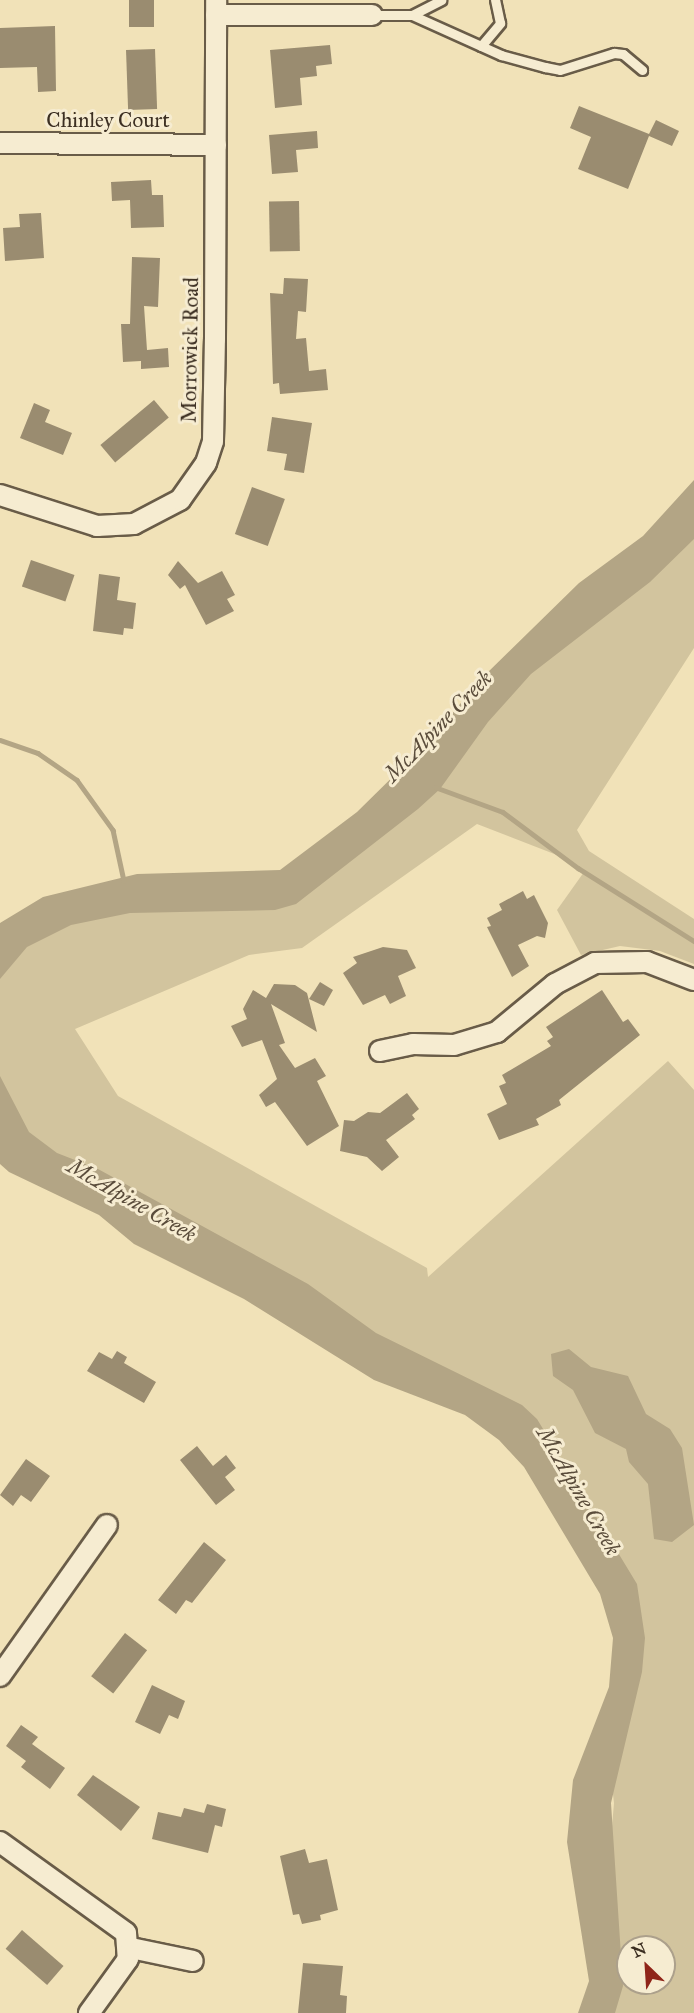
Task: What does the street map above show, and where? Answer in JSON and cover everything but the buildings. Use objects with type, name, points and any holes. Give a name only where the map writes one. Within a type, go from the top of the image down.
[{"type":"street","points":[[216,7],[372,15]]},
{"type":"street","name":"Morrowick Road","points":[[0,495],[111,527],[134,524],[168,510],[195,483],[213,441],[216,7]]},
{"type":"street","name":"Chinley Court","points":[[0,144],[216,144]]},
{"type":"street","points":[[380,1051],[413,1044],[454,1045],[497,1032],[555,984],[595,963],[647,962],[694,980]]},
{"type":"street","points":[[0,1676],[107,1525]]},
{"type":"street","points":[[0,1842],[123,1929],[131,1948],[128,1959],[89,2013]]},
{"type":"street","points":[[131,1948],[193,1961]]},
{"type":"lane","points":[[412,15],[441,0]]},
{"type":"lane","points":[[481,46],[500,23],[495,0]]},
{"type":"lane","points":[[372,15],[412,15],[481,46],[560,70],[605,54],[623,54],[642,70]]},
{"type":"shaded area","points":[[694,507],[694,648],[577,830],[589,851],[694,919],[694,964],[660,951],[620,946],[581,955],[557,910],[584,872],[562,857],[477,824],[302,948],[249,955],[75,1029],[118,1096],[427,1268],[428,1277],[668,1061],[694,1090],[694,2013],[596,2013],[614,1803],[607,1741],[629,1643],[543,1458],[17,1155],[0,1106],[0,967],[66,901],[311,885]]},
{"type":"water","points":[[694,480],[694,539],[650,582],[531,674],[488,722],[440,789],[418,809],[296,904],[275,910],[130,913],[71,925],[27,947],[0,979],[0,923],[43,897],[137,874],[280,870],[357,812],[423,747],[485,675],[579,583],[643,536]]},
{"type":"water","name":"McAlpine Creek","points":[[0,1076],[29,1132],[57,1153],[98,1169],[308,1284],[376,1333],[522,1405],[537,1419],[637,1584],[645,1638],[642,1672],[611,1803],[620,1935],[616,1935],[616,1995],[620,1995],[615,2013],[578,2013],[589,1981],[567,1842],[573,1780],[609,1687],[613,1638],[600,1594],[524,1467],[499,1440],[465,1415],[374,1380],[244,1299],[134,1244],[99,1215],[9,1172],[0,1164]]},
{"type":"water","points":[[569,1349],[591,1367],[628,1376],[646,1414],[670,1429],[682,1448],[694,1525],[672,1542],[654,1539],[648,1484],[629,1462],[626,1449],[595,1433],[573,1390],[553,1376],[551,1354]]},
{"type":"waterway","points":[[0,740],[38,753],[77,780],[113,830],[124,881]]},
{"type":"waterway","points":[[435,787],[503,812],[578,868],[694,941]]}]
